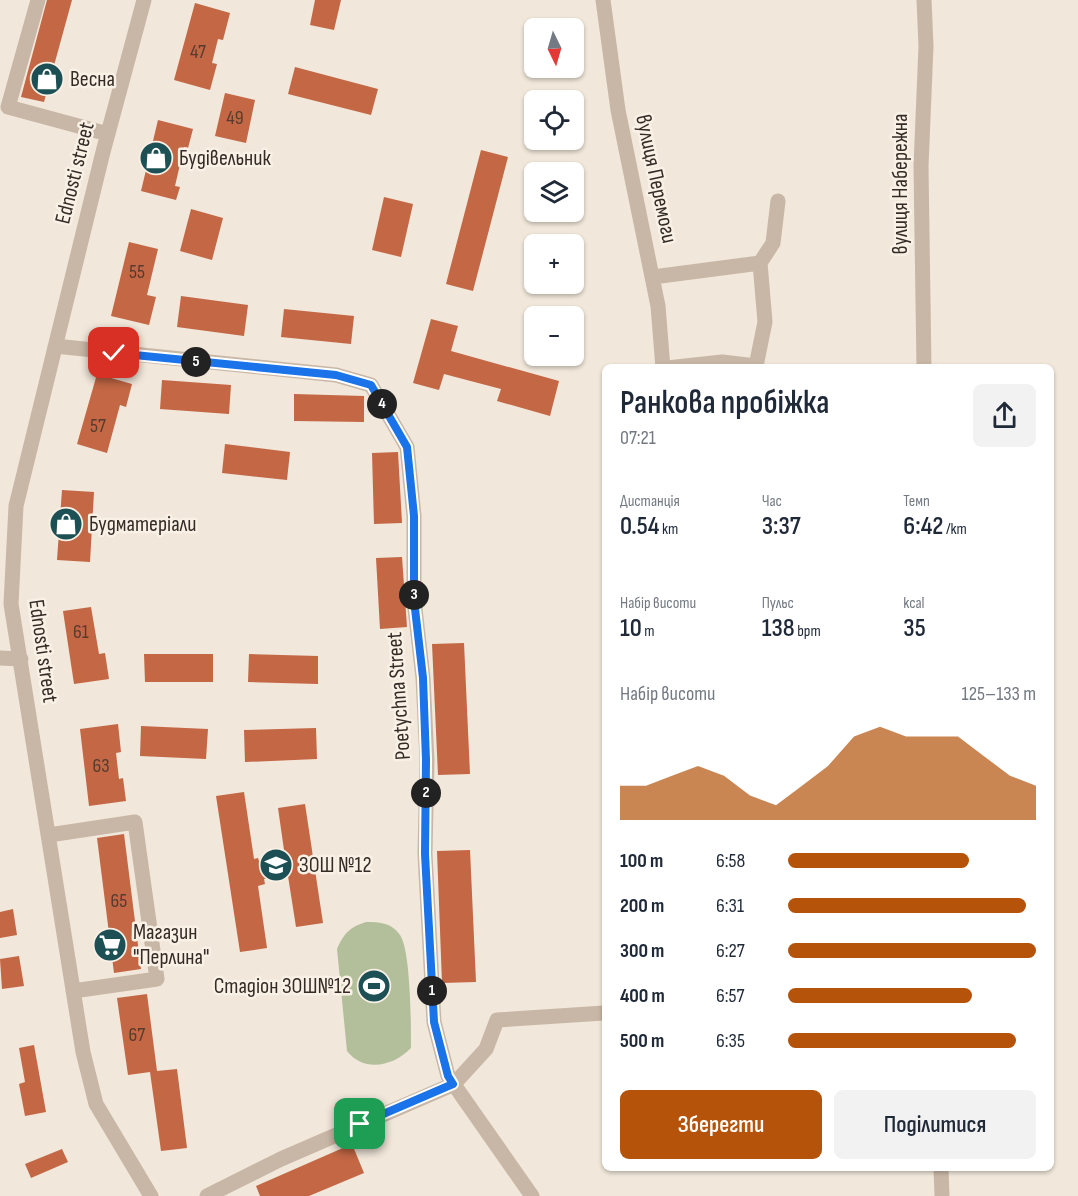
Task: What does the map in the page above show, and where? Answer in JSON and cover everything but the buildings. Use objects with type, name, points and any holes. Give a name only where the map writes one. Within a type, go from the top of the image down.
[{"type":"street","points":[[38,0],[8,107],[108,134]]},
{"type":"street","name":"Ednosti street","points":[[144,0],[108,134],[16,506],[11,604],[83,1052],[96,1104],[151,1196]]},
{"type":"street","name":"вулиця Перемоги","points":[[603,0],[618,110],[653,277],[664,364]]},
{"type":"street","name":"вулиця Набережна","points":[[924,0],[926,46],[921,166],[924,364]]},
{"type":"street","points":[[756,364],[765,322],[760,263],[773,243],[778,201]]},
{"type":"street","points":[[653,277],[760,263]]},
{"type":"street","name":"Poetychna Street","points":[[55,346],[172,360],[325,374],[354,380],[371,385],[407,447],[414,516],[414,600],[423,678],[426,760],[425,854],[434,1022],[448,1076],[532,1196]]},
{"type":"street","points":[[703,364],[722,362],[739,364]]},
{"type":"street","points":[[0,658],[21,659]]},
{"type":"street","points":[[49,835],[135,822],[157,979],[74,991]]},
{"type":"street","points":[[207,1196],[281,1159],[453,1084],[486,1049],[497,1020],[602,1013]]},
{"type":"street","points":[[940,1171],[942,1196]]},
{"type":"green space","name":"Стадіон ЗОШ№12","points":[[366,922],[385,924],[397,931],[404,944],[406,956],[411,1048],[388,1063],[362,1062],[347,1051],[337,949],[348,931]]},
{"type":"place","name":"Весна","points":[[47,79]]},
{"type":"place","name":"Будівельник","points":[[156,158]]},
{"type":"place","name":"Будматеріали","points":[[66,524]]},
{"type":"place","name":"ЗОШ №12","points":[[276,865]]},
{"type":"place","name":"Магазин \"Перлина\"","points":[[110,945]]},
{"type":"place","name":"Стадіон ЗОШ№12","points":[[374,986]]},
{"type":"route","points":[[114,353],[336,375],[371,385],[407,447],[414,516],[414,600],[423,678],[426,760],[425,854],[434,1022],[448,1076],[453,1084],[360,1124]]}]
